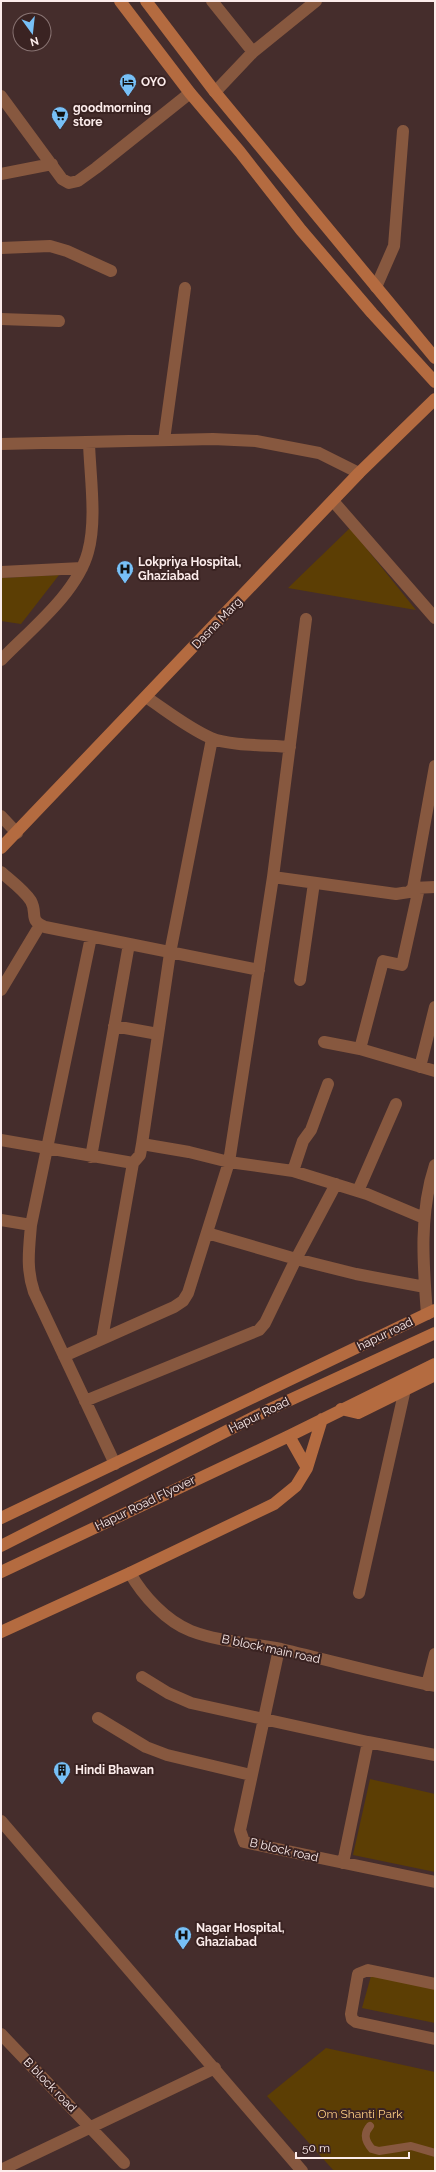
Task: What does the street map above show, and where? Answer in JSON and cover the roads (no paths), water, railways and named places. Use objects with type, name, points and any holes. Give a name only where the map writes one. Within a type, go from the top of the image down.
[{"type":"street","points":[[120,1],[190,92],[333,269],[435,382]]},
{"type":"street","points":[[146,1],[215,92],[435,358]]},
{"type":"street","points":[[212,1],[253,52]]},
{"type":"street","points":[[215,92],[253,52],[316,1]]},
{"type":"street","points":[[1,96],[62,179],[69,183],[78,181],[190,92]]},
{"type":"street","points":[[376,287],[394,246],[403,131]]},
{"type":"street","points":[[1,174],[52,164]]},
{"type":"street","points":[[1,248],[50,246],[67,251],[111,271]]},
{"type":"street","points":[[164,440],[185,288]]},
{"type":"street","points":[[1,319],[59,321]]},
{"type":"street","name":"Dasna Marg","points":[[1,848],[360,473],[435,399]]},
{"type":"street","points":[[1,444],[213,439],[248,440],[294,446],[319,453],[360,473]]},
{"type":"street","points":[[1,660],[57,602],[77,579],[82,568],[88,552],[92,525],[89,443]]},
{"type":"street","points":[[333,501],[435,618]]},
{"type":"street","points":[[1,572],[82,568]]},
{"type":"street","points":[[64,1356],[174,1307],[183,1301],[188,1293],[229,1162],[273,877],[306,619]]},
{"type":"street","points":[[146,697],[197,731],[212,738],[226,742],[290,747]]},
{"type":"street","points":[[102,1339],[133,1163],[140,1155],[170,953],[212,738]]},
{"type":"street","points":[[360,1048],[383,961],[402,965],[416,888],[435,766]]},
{"type":"street","points":[[1,816],[17,833]]},
{"type":"street","points":[[1,872],[28,896],[34,908],[34,920],[40,925],[90,937],[259,970]]},
{"type":"street","points":[[273,877],[396,894],[410,892],[416,888],[435,887]]},
{"type":"street","points":[[300,980],[314,883]]},
{"type":"street","points":[[1,990],[40,925]]},
{"type":"street","points":[[90,937],[48,1148],[31,1225],[28,1255],[29,1277],[34,1292],[115,1464]]},
{"type":"street","points":[[91,1157],[129,944]]},
{"type":"street","points":[[420,1066],[435,1008]]},
{"type":"street","points":[[114,1026],[158,1034]]},
{"type":"street","points":[[324,1042],[360,1048],[435,1071]]},
{"type":"street","points":[[293,1171],[303,1141],[311,1130],[328,1084]]},
{"type":"street","points":[[358,1191],[396,1104]]},
{"type":"street","points":[[1,1140],[91,1157],[133,1163]]},
{"type":"street","points":[[142,1144],[189,1152],[229,1162],[293,1171],[358,1191],[424,1218]]},
{"type":"street","points":[[431,1312],[425,1287],[424,1218],[435,1165]]},
{"type":"street","points":[[85,1401],[259,1330],[265,1323],[296,1258],[336,1184]]},
{"type":"street","points":[[1,1220],[31,1225]]},
{"type":"street","points":[[207,1233],[356,1274],[425,1287]]},
{"type":"street","name":"hapur road","points":[[1,1518],[431,1312]]},
{"type":"street","points":[[316,1388],[435,1333]]},
{"type":"street","points":[[316,1388],[336,1358]]},
{"type":"street","points":[[341,1409],[435,1364]]},
{"type":"street","points":[[341,1409],[358,1413],[435,1375]]},
{"type":"street","name":"Hapur Road","points":[[202,1444],[316,1388]]},
{"type":"street","points":[[359,1594],[405,1390]]},
{"type":"street","name":"Hapur Road Flyover","points":[[1,1572],[289,1436],[341,1409]]},
{"type":"street","points":[[1,1632],[130,1573],[274,1504],[296,1486],[307,1468],[322,1419]]},
{"type":"street","points":[[1,1546],[202,1444],[193,1427]]},
{"type":"street","points":[[289,1436],[307,1468]]},
{"type":"street","name":"B block main road","points":[[130,1573],[139,1588],[154,1604],[175,1622],[191,1631],[238,1643],[279,1649],[431,1685]]},
{"type":"street","name":"B block road","points":[[279,1649],[240,1830],[244,1842],[435,1882]]},
{"type":"street","points":[[431,1685],[435,1654]]},
{"type":"street","points":[[142,1677],[180,1699],[264,1720],[435,1755]]},
{"type":"street","points":[[98,1718],[146,1747],[167,1755],[251,1775]]},
{"type":"street","points":[[343,1863],[368,1742]]},
{"type":"street","points":[[1,1821],[302,2171]]},
{"type":"street","points":[[435,1984],[368,1970],[362,1971],[358,1974],[350,2014],[352,2019],[356,2022],[435,2039]]},
{"type":"street","name":"B block road","points":[[1,2034],[5,2045],[90,2127],[124,2163]]},
{"type":"street","points":[[1,2170],[215,2068]]},
{"type":"lane","points":[[370,2126],[366,2131],[365,2138],[372,2149],[379,2151],[411,2146],[435,2153]]},
{"type":"place","name":"OYO","points":[[128,97]]},
{"type":"place","name":"goodmorning store","points":[[60,130]]},
{"type":"place","name":"Lokpriya Hospital, Ghaziabad","points":[[125,584]]},
{"type":"place","name":"Hindi Bhawan","points":[[62,1785]]},
{"type":"place","name":"Nagar Hospital, Ghaziabad","points":[[183,1950]]},
{"type":"park label","name":"Om Shanti Park","points":[[360,2114]]}]
